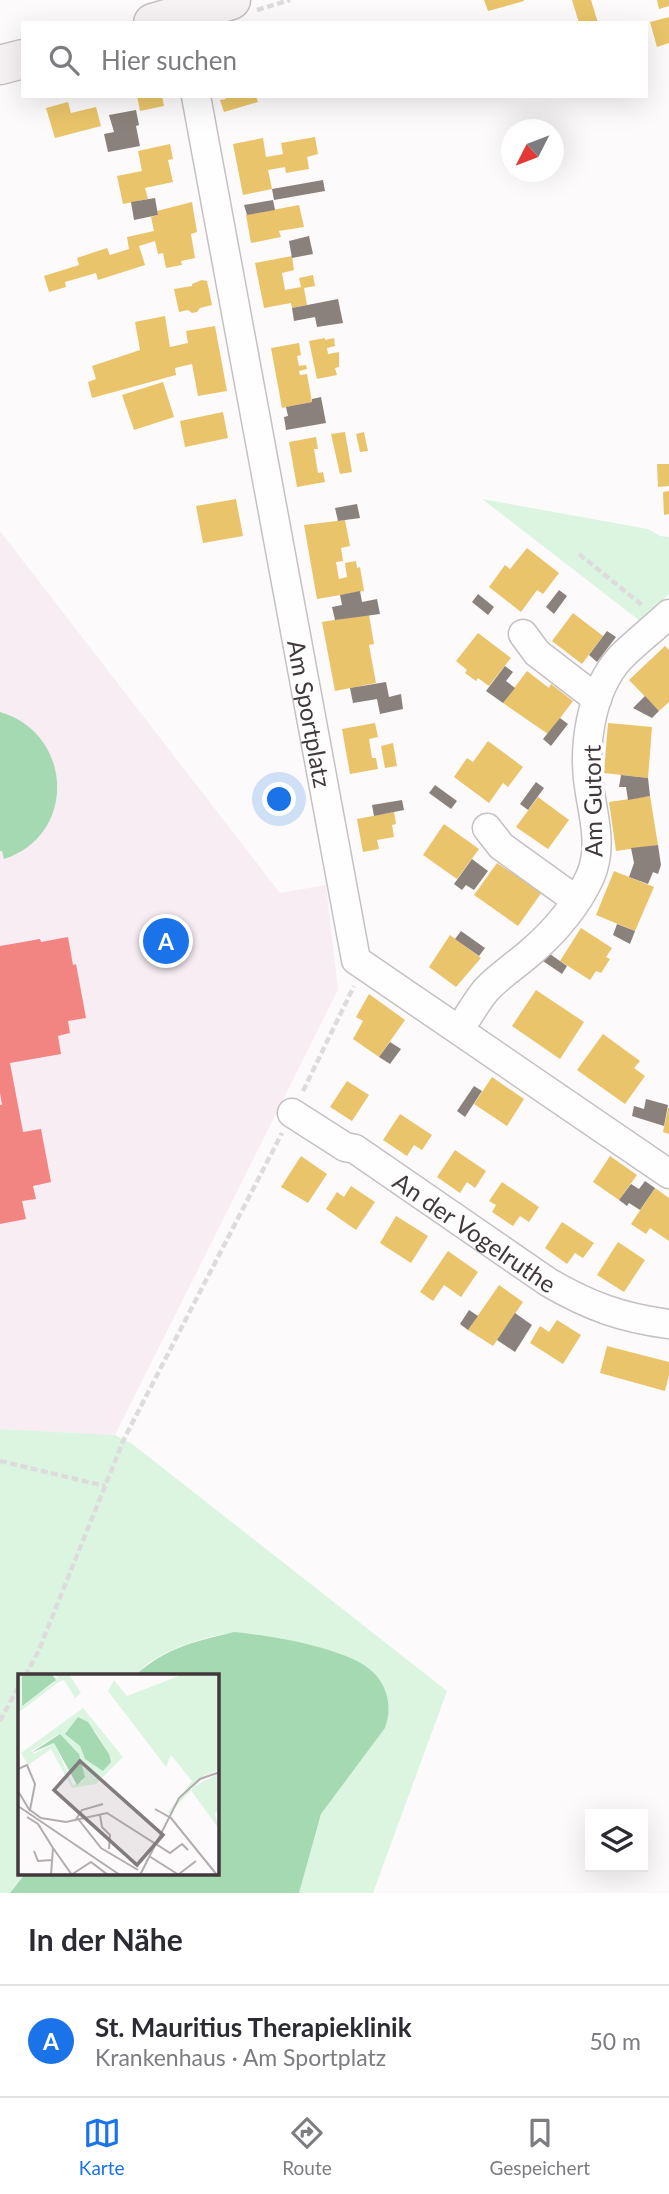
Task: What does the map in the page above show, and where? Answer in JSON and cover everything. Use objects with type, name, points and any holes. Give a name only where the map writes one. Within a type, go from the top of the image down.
[{"type":"main road","points":[[173,15],[231,0]]},
{"type":"main road","points":[[0,65],[21,60]]},
{"type":"street","name":"Am Sportplatz","points":[[195,98],[356,960]]},
{"type":"street","name":"Am Gutort","points":[[459,1030],[486,991],[534,949],[563,919],[589,879],[596,861],[597,835],[587,758],[597,699],[603,684],[620,659],[666,617]]},
{"type":"street","points":[[523,634],[537,653],[597,699]]},
{"type":"street","name":"Am Gutort","points":[[487,828],[501,846],[576,900]]},
{"type":"street","points":[[356,960],[669,1174]]},
{"type":"street","name":"An der Vogelruthe","points":[[292,1113],[345,1147],[355,1149],[548,1282],[581,1301],[638,1320],[669,1324]]},
{"type":"path","points":[[579,554],[666,617]]},
{"type":"path","points":[[26,1674],[38,1652],[124,1439],[292,1113],[355,984],[356,960]]},
{"type":"path","points":[[0,1461],[105,1486]]},
{"type":"path","points":[[0,1721],[18,1688]]},
{"type":"shaded area","points":[[482,499],[648,529],[660,536],[669,537],[669,594],[640,621]]},
{"type":"shaded area","points":[[0,531],[280,893],[326,885],[338,990],[115,1435],[0,1429]]},
{"type":"shaded area","points":[[0,712],[24,723],[42,740],[53,761],[57,784],[55,807],[45,829],[28,847],[4,859],[0,851]]},
{"type":"shaded area","points":[[0,1429],[115,1435],[131,1443],[447,1691],[373,1893],[299,1893],[321,1814],[385,1728],[389,1707],[386,1693],[374,1674],[364,1666],[309,1645],[236,1633],[206,1638],[172,1650],[149,1662],[136,1674],[18,1674],[18,1876],[23,1876],[10,1893],[0,1893]]},
{"type":"shaded area","points":[[234,1632],[308,1644],[347,1656],[362,1664],[374,1673],[386,1692],[388,1714],[385,1728],[321,1814],[299,1893],[10,1893],[23,1876],[219,1876],[219,1674],[137,1674],[158,1658],[193,1643]]},
{"type":"building: Wohnen","points":[[484,0],[524,0],[524,1],[488,11]]},
{"type":"building: Wohnen","points":[[572,0],[591,0],[597,21],[578,21]]},
{"type":"building: Wohnen","points":[[657,0],[669,0],[669,6],[659,9]]},
{"type":"building: Wohnen","points":[[669,17],[669,43],[657,47],[650,22]]},
{"type":"building: Wohnen","points":[[137,98],[162,98],[164,106],[140,111]]},
{"type":"building: Wohnen","points":[[257,98],[258,102],[224,112],[220,100]]},
{"type":"building: Wohnen","points":[[68,102],[71,113],[96,107],[101,126],[55,138],[46,108]]},
{"type":"building: Wohnen","points":[[315,137],[318,154],[307,157],[309,169],[286,173],[285,167],[268,170],[272,189],[243,195],[233,144],[263,138],[266,157],[283,154],[281,143]]},
{"type":"building: Wohnen","points":[[170,144],[173,159],[168,160],[173,182],[145,188],[148,199],[123,204],[117,176],[142,171],[138,151]]},
{"type":"building: Wohnen","points":[[192,202],[197,232],[191,234],[195,258],[181,261],[182,265],[166,268],[163,253],[158,254],[155,241],[139,246],[145,265],[98,280],[96,273],[65,282],[66,287],[49,292],[44,276],[79,265],[77,258],[107,248],[110,255],[129,249],[127,237],[154,231],[151,217],[158,215],[157,211]]},
{"type":"building: Wohnen","points":[[299,205],[304,227],[279,231],[281,237],[251,243],[246,215]]},
{"type":"building: Wohnen","points":[[292,256],[294,270],[282,273],[285,290],[301,287],[299,278],[313,275],[315,286],[304,288],[307,305],[292,308],[291,303],[264,308],[255,263]]},
{"type":"building: Wohnen","points":[[202,280],[207,281],[212,305],[200,308],[197,312],[179,312],[174,289],[192,286]]},
{"type":"building: Wohnen","points":[[165,316],[170,347],[188,343],[186,331],[215,326],[227,391],[198,396],[192,364],[175,368],[176,375],[92,398],[88,382],[96,379],[92,366],[140,350],[135,322]]},
{"type":"building: Wohnen","points":[[334,338],[335,346],[327,348],[328,354],[339,352],[339,367],[335,368],[337,375],[317,379],[309,341]]},
{"type":"building: Wohnen","points":[[299,343],[299,366],[306,365],[307,369],[299,371],[300,375],[307,374],[312,402],[282,408],[271,348]]},
{"type":"building: Wohnen","points":[[163,382],[174,417],[134,430],[122,395]]},
{"type":"building: Wohnen","points":[[223,412],[228,438],[185,447],[180,421]]},
{"type":"building: Wohnen","points":[[345,432],[352,472],[340,474],[331,434]]},
{"type":"building: Wohnen","points":[[364,432],[368,451],[360,452],[356,434]]},
{"type":"building: Wohnen","points":[[316,437],[318,449],[314,449],[318,473],[323,472],[325,482],[297,487],[289,442]]},
{"type":"building: Wohnen","points":[[657,464],[669,464],[669,486],[658,487]]},
{"type":"building: Wohnen","points":[[669,491],[669,514],[664,515],[663,492]]},
{"type":"building: Wohnen","points":[[236,499],[243,536],[203,543],[196,506]]},
{"type":"building: Wohnen","points":[[345,520],[350,546],[341,548],[343,561],[336,562],[339,579],[347,577],[345,563],[356,561],[357,568],[360,567],[364,591],[317,599],[304,525]]},
{"type":"building: Wohnen","points":[[527,548],[559,573],[543,594],[537,590],[521,612],[489,587],[505,565],[510,569]]},
{"type":"building: Wohnen","points":[[573,613],[603,636],[582,664],[552,641]]},
{"type":"building: Wohnen","points":[[369,615],[374,644],[369,645],[376,683],[335,691],[322,622]]},
{"type":"building: Wohnen","points":[[478,633],[511,658],[489,686],[465,673],[467,670],[456,661]]},
{"type":"building: Wohnen","points":[[665,646],[669,650],[669,702],[659,711],[629,680]]},
{"type":"building: Wohnen","points":[[527,671],[549,688],[551,684],[573,701],[548,734],[503,703]]},
{"type":"building: Wohnen","points":[[375,723],[378,737],[369,739],[372,758],[376,758],[378,769],[350,774],[342,729]]},
{"type":"building: Wohnen","points":[[608,723],[652,727],[648,778],[604,773]]},
{"type":"building: Wohnen","points":[[488,741],[523,767],[508,787],[503,783],[489,803],[454,777],[467,758],[473,762]]},
{"type":"building: Wohnen","points":[[393,743],[397,766],[385,768],[381,746]]},
{"type":"building: Wohnen","points":[[650,796],[658,845],[616,851],[609,802]]},
{"type":"building: Wohnen","points":[[538,797],[569,820],[548,849],[516,827]]},
{"type":"building: Wohnen","points":[[394,812],[394,837],[377,840],[379,849],[363,852],[357,819]]},
{"type":"building: Wohnen","points":[[444,824],[479,849],[457,879],[423,855]]},
{"type":"building: Wohnen","points":[[497,863],[542,892],[518,926],[474,895]]},
{"type":"building: Wohnen","points":[[614,871],[654,887],[635,931],[596,915]]},
{"type":"building: Wohnen","points":[[581,928],[612,948],[606,957],[610,959],[601,973],[596,971],[590,980],[560,961]]},
{"type":"building: Wohnen","points":[[450,935],[481,958],[456,987],[429,967]]},
{"type":"building: Wohnen","points":[[536,990],[584,1022],[560,1059],[512,1026]]},
{"type":"building: Wohnen","points":[[369,994],[405,1020],[379,1057],[353,1039],[363,1021],[356,1017]]},
{"type":"building: Wohnen","points":[[603,1034],[640,1061],[634,1068],[645,1076],[625,1104],[577,1070]]},
{"type":"building: Wohnen","points":[[492,1077],[524,1099],[507,1126],[474,1104]]},
{"type":"building: Wohnen","points":[[347,1081],[369,1095],[352,1121],[330,1107]]},
{"type":"building: Wohnen","points":[[669,1108],[669,1134],[663,1132]]},
{"type":"building: Wohnen","points":[[400,1114],[432,1135],[422,1150],[414,1145],[407,1156],[383,1140]]},
{"type":"building: Wohnen","points":[[455,1150],[486,1171],[475,1188],[467,1182],[460,1193],[437,1177]]},
{"type":"building: Wohnen","points":[[301,1156],[327,1174],[308,1203],[281,1187]]},
{"type":"building: Wohnen","points":[[610,1156],[637,1175],[619,1200],[593,1182]]},
{"type":"building: Wohnen","points":[[502,1182],[539,1207],[529,1222],[520,1216],[513,1226],[492,1212],[496,1205],[489,1201]]},
{"type":"building: Wohnen","points":[[351,1186],[375,1202],[356,1230],[326,1209],[337,1192],[344,1197]]},
{"type":"building: Wohnen","points":[[655,1188],[669,1198],[669,1241],[650,1228],[646,1234],[631,1224]]},
{"type":"building: Wohnen","points":[[396,1216],[428,1236],[411,1263],[380,1243]]},
{"type":"building: Wohnen","points":[[562,1222],[594,1243],[583,1258],[575,1253],[567,1264],[545,1248]]},
{"type":"building: Wohnen","points":[[618,1242],[645,1260],[624,1292],[597,1275]]},
{"type":"building: Wohnen","points":[[448,1251],[478,1272],[461,1297],[444,1285],[433,1301],[420,1292]]},
{"type":"building: Wohnen","points":[[499,1285],[523,1302],[493,1346],[468,1330]]},
{"type":"building: Wohnen","points":[[557,1320],[581,1335],[563,1364],[530,1343],[540,1326],[549,1332]]},
{"type":"building: Wohnen","points":[[607,1346],[669,1362],[665,1391],[600,1373]]},
{"type":"building: Gesundheit","points":[[68,937],[86,1018],[68,1021],[70,1033],[58,1036],[61,1054],[10,1063],[23,1132],[41,1129],[51,1182],[33,1186],[36,1199],[22,1201],[26,1219],[0,1224],[0,946]]},
{"type":"building: Industrie","points":[[136,110],[140,146],[108,152],[104,134],[114,132],[109,115]]},
{"type":"building: Industrie","points":[[323,180],[325,191],[274,200],[272,189]]},
{"type":"building: Industrie","points":[[155,198],[158,215],[134,220],[131,202]]},
{"type":"building: Industrie","points":[[273,200],[275,210],[247,215],[244,205]]},
{"type":"building: Industrie","points":[[309,236],[313,254],[292,258],[289,241]]},
{"type":"building: Industrie","points":[[338,299],[343,323],[317,327],[315,317],[294,321],[292,308]]},
{"type":"building: Industrie","points":[[321,397],[326,423],[286,430],[286,407],[312,402],[312,399]]},
{"type":"building: Industrie","points":[[357,504],[360,518],[338,521],[335,508]]},
{"type":"building: Industrie","points":[[559,590],[567,596],[554,614],[546,607]]},
{"type":"building: Industrie","points":[[360,591],[362,602],[377,599],[380,614],[335,620],[332,607],[342,605],[340,595]]},
{"type":"building: Industrie","points":[[478,594],[494,607],[488,615],[472,602]]},
{"type":"building: Industrie","points":[[607,631],[616,637],[597,662],[589,655]]},
{"type":"building: Industrie","points":[[505,666],[513,672],[506,681],[515,688],[503,703],[486,691]]},
{"type":"building: Industrie","points":[[386,682],[389,697],[401,694],[403,709],[380,714],[377,699],[353,703],[350,688]]},
{"type":"building: Industrie","points":[[645,696],[659,711],[652,718],[633,708]]},
{"type":"building: Industrie","points":[[560,718],[568,724],[551,746],[543,739]]},
{"type":"building: Industrie","points":[[621,775],[648,778],[650,796],[628,800],[626,787],[619,787]]},
{"type":"building: Industrie","points":[[536,782],[544,788],[528,810],[520,804]]},
{"type":"building: Industrie","points":[[435,785],[457,801],[451,809],[429,793]]},
{"type":"building: Industrie","points":[[402,800],[404,810],[374,816],[372,805]]},
{"type":"building: Industrie","points":[[658,845],[661,865],[658,874],[653,872],[648,884],[629,877],[634,863],[631,848]]},
{"type":"building: Industrie","points":[[472,859],[488,871],[474,890],[466,885],[462,890],[454,884]]},
{"type":"building: Industrie","points":[[617,924],[635,931],[630,944],[613,935]]},
{"type":"building: Industrie","points":[[461,931],[485,948],[479,956],[455,939]]},
{"type":"building: Industrie","points":[[550,954],[567,966],[562,974],[543,961]]},
{"type":"building: Industrie","points":[[390,1042],[401,1049],[390,1064],[379,1057]]},
{"type":"building: Industrie","points":[[474,1086],[482,1091],[465,1117],[457,1111]]},
{"type":"building: Industrie","points":[[646,1099],[668,1105],[664,1126],[632,1116],[634,1106],[644,1109]]},
{"type":"building: Industrie","points":[[645,1181],[655,1188],[640,1210],[619,1200],[631,1184],[639,1189]]},
{"type":"building: Industrie","points":[[469,1310],[478,1316],[468,1330],[460,1324]]},
{"type":"building: Industrie","points":[[515,1313],[532,1325],[515,1352],[497,1340]]},
{"type":"place","name":"St. Mauritius Therapieklinik","points":[[166,941]]}]
